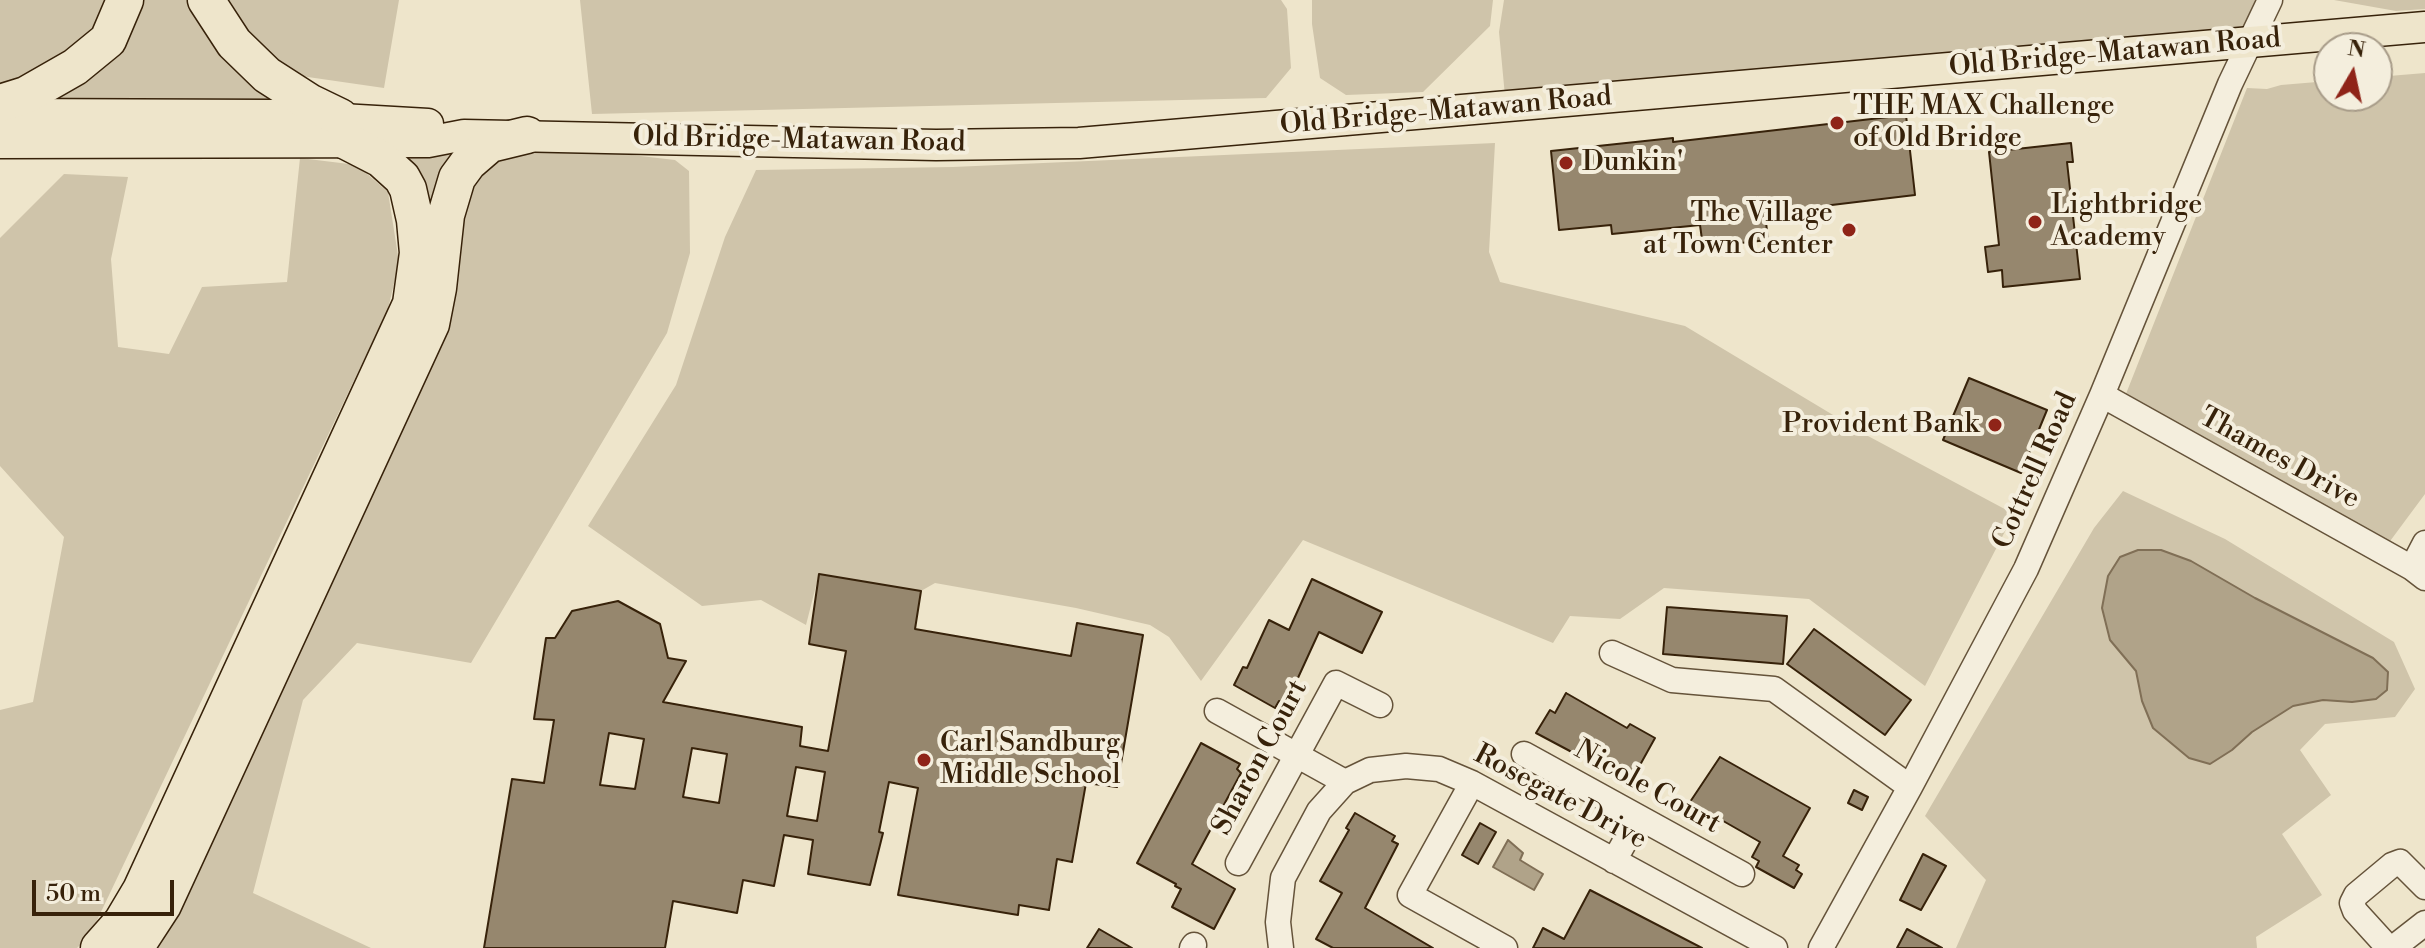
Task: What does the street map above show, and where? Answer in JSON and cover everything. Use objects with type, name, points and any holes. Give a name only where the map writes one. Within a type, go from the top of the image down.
[{"type":"highway","points":[[0,103],[26,95],[75,67],[108,40],[125,0]]},
{"type":"highway","points":[[99,948],[122,922],[141,890],[411,304],[418,253],[415,220],[408,189],[402,178],[309,102],[267,75],[234,43],[206,0]]},
{"type":"highway","points":[[135,948],[163,905],[431,324],[446,215],[457,178],[468,163],[490,144],[527,135]]},
{"type":"main road","name":"Old Bridge-Matawan Road","points":[[0,143],[428,124],[464,135],[921,144],[1079,143],[2425,27]]},
{"type":"main road","name":"Old Bridge-Matawan Road","points":[[0,114],[343,129]]},
{"type":"street","name":"Cottrell Road","points":[[1821,948],[2026,569],[2270,0]]},
{"type":"street","name":"Thames Drive","points":[[2102,395],[2419,573]]},
{"type":"street","points":[[2419,573],[2425,543]]},
{"type":"street","points":[[1612,653],[1672,680],[1774,689],[1910,787]]},
{"type":"street","name":"Sharon Court","points":[[1238,863],[1336,683],[1380,705]]},
{"type":"street","points":[[1217,711],[1345,782]]},
{"type":"street","name":"Nicole Court","points":[[1524,754],[1742,874]]},
{"type":"street","name":"Rosegate Drive","points":[[1281,948],[1278,922],[1283,878],[1319,811],[1345,782],[1370,770],[1406,766],[1439,769],[1472,783],[1775,948]]},
{"type":"street","points":[[1472,783],[1410,895],[1505,948]]},
{"type":"street","points":[[1614,861],[1638,818]]},
{"type":"street","points":[[2425,887],[2400,862],[2392,865],[2356,895],[2352,903],[2355,911],[2386,945],[2393,948],[2425,923]]},
{"type":"shaded area","points":[[0,0],[114,0],[77,51],[0,93]]},
{"type":"shaded area","points":[[137,0],[195,0],[275,99],[38,102]]},
{"type":"shaded area","points":[[221,0],[399,0],[384,88],[294,75],[227,10]]},
{"type":"shaded area","points":[[580,0],[1281,0],[1287,9],[1291,68],[1266,98],[592,114]]},
{"type":"shaded area","points":[[1312,0],[1493,0],[1490,26],[1423,92],[1346,95],[1320,78],[1312,24]]},
{"type":"shaded area","points":[[1504,0],[2265,0],[2250,41],[1506,107],[1499,32]]},
{"type":"shaded area","points":[[2334,0],[2425,0],[2425,9],[2396,11]]},
{"type":"shaded area","points":[[2425,73],[2425,494],[2379,556],[2118,414],[2247,88],[2267,89],[2313,82],[2313,112],[2393,112],[2393,76]]},
{"type":"shaded area","points":[[1495,143],[1489,252],[1500,282],[1685,326],[1868,436],[2014,514],[1925,686],[1809,599],[1664,588],[1620,619],[1570,616],[1553,643],[1303,540],[1201,681],[1169,637],[1150,625],[1076,608],[935,583],[921,591],[819,574],[806,625],[761,600],[702,606],[588,526],[676,385],[725,237],[756,170],[953,167]]},
{"type":"shaded area","points":[[597,151],[675,160],[689,171],[690,253],[667,333],[471,663],[357,643],[303,700],[253,893],[371,948],[155,948],[466,189],[483,168],[522,152]]},
{"type":"shaded area","points":[[467,152],[433,218],[402,156]]},
{"type":"shaded area","points":[[300,158],[357,165],[388,192],[399,262],[388,309],[90,935],[77,948],[0,948],[0,710],[33,702],[64,537],[0,466],[0,238],[64,174],[128,177],[111,259],[118,347],[169,354],[202,287],[287,282]]},
{"type":"shaded area","points":[[2123,491],[2225,539],[2394,642],[2415,689],[2395,717],[2325,724],[2300,750],[2331,795],[2282,834],[2322,895],[2256,937],[2257,948],[1956,948],[1986,880],[1925,816],[2094,528]],"holes":[[[2138,550],[2161,550],[2191,561],[2255,598],[2373,658],[2388,672],[2387,690],[2352,702],[2323,700],[2293,706],[2252,732],[2232,750],[2142,701],[2120,557]]]},
{"type":"shaded area","points":[[2138,550],[2161,550],[2191,561],[2255,598],[2373,658],[2388,672],[2387,690],[2376,699],[2352,702],[2323,700],[2293,706],[2210,764],[2189,758],[2153,728],[2142,701],[2136,671],[2110,640],[2102,608],[2108,576],[2120,557]]},
{"type":"shaded area","points":[[1508,840],[1523,853],[1520,860],[1543,874],[1534,890],[1493,867]]},
{"type":"building","points":[[1906,115],[1915,195],[1765,213],[1768,240],[1703,247],[1700,225],[1612,234],[1611,225],[1559,230],[1551,151],[1673,138],[1673,142]]},
{"type":"building","name":"Lightbridge Academy","points":[[2071,143],[2073,162],[2067,162],[2080,279],[2003,287],[2002,270],[1988,272],[1985,247],[1999,245],[1989,152]]},
{"type":"building","name":"Provident Bank","points":[[1969,378],[2047,410],[2021,473],[1943,440]]},
{"type":"building","name":"Carl Sandburg Middle School","points":[[819,574],[921,591],[915,629],[1071,656],[1077,623],[1143,635],[1117,787],[1086,783],[1072,862],[1057,859],[1049,910],[1019,905],[1018,915],[898,895],[918,788],[889,782],[879,832],[883,833],[870,885],[808,874],[813,840],[784,835],[774,886],[743,880],[737,913],[673,901],[665,948],[484,948],[512,779],[544,783],[554,720],[534,719],[546,638],[555,638],[572,611],[618,601],[660,624],[668,658],[686,661],[663,702],[802,727],[800,746],[828,751],[846,651],[809,644]],"holes":[[[609,733],[644,739],[635,789],[600,785]],[[692,748],[727,754],[719,803],[683,797]],[[796,767],[825,772],[817,821],[787,816]]]},
{"type":"building","points":[[1312,579],[1382,612],[1362,653],[1319,632],[1286,704],[1279,701],[1275,708],[1234,685],[1243,667],[1247,668],[1269,620],[1289,630]]},
{"type":"building","points":[[1667,607],[1787,616],[1783,664],[1663,654]]},
{"type":"building","points":[[1814,629],[1911,700],[1885,735],[1787,664]]},
{"type":"building","points":[[1566,693],[1627,728],[1630,724],[1655,738],[1630,783],[1536,733],[1550,710],[1555,713]]},
{"type":"building","points":[[1201,743],[1240,764],[1237,769],[1241,773],[1192,864],[1235,889],[1214,929],[1172,907],[1181,889],[1137,863]]},
{"type":"building","points":[[1720,757],[1810,808],[1783,856],[1799,865],[1796,870],[1802,874],[1794,888],[1756,867],[1759,861],[1752,857],[1760,842],[1690,802]]},
{"type":"building","points":[[1854,790],[1868,797],[1862,810],[1848,803]]},
{"type":"building","points":[[1355,813],[1395,836],[1392,841],[1398,844],[1365,908],[1433,948],[1333,948],[1316,939],[1342,893],[1320,881],[1349,830],[1346,828]]},
{"type":"building","points":[[1480,823],[1496,832],[1478,864],[1462,855]]},
{"type":"building","points":[[1923,854],[1946,866],[1921,910],[1900,900]]},
{"type":"building","points":[[1590,890],[1702,948],[1533,948],[1543,928],[1564,939]]},
{"type":"building","points":[[1099,929],[1132,948],[1087,948]]},
{"type":"building","points":[[1907,929],[1942,948],[1897,948]]},
{"type":"place","name":"THE MAX Challenge of Old Bridge","points":[[1837,123]]},
{"type":"place","name":"Dunkin'","points":[[1566,163]]},
{"type":"place","name":"Lightbridge Academy","points":[[2035,222]]},
{"type":"place","name":"The Village at Town Center","points":[[1849,230]]},
{"type":"place","name":"Provident Bank","points":[[1995,425]]},
{"type":"place","name":"Carl Sandburg Middle School","points":[[924,760]]}]
